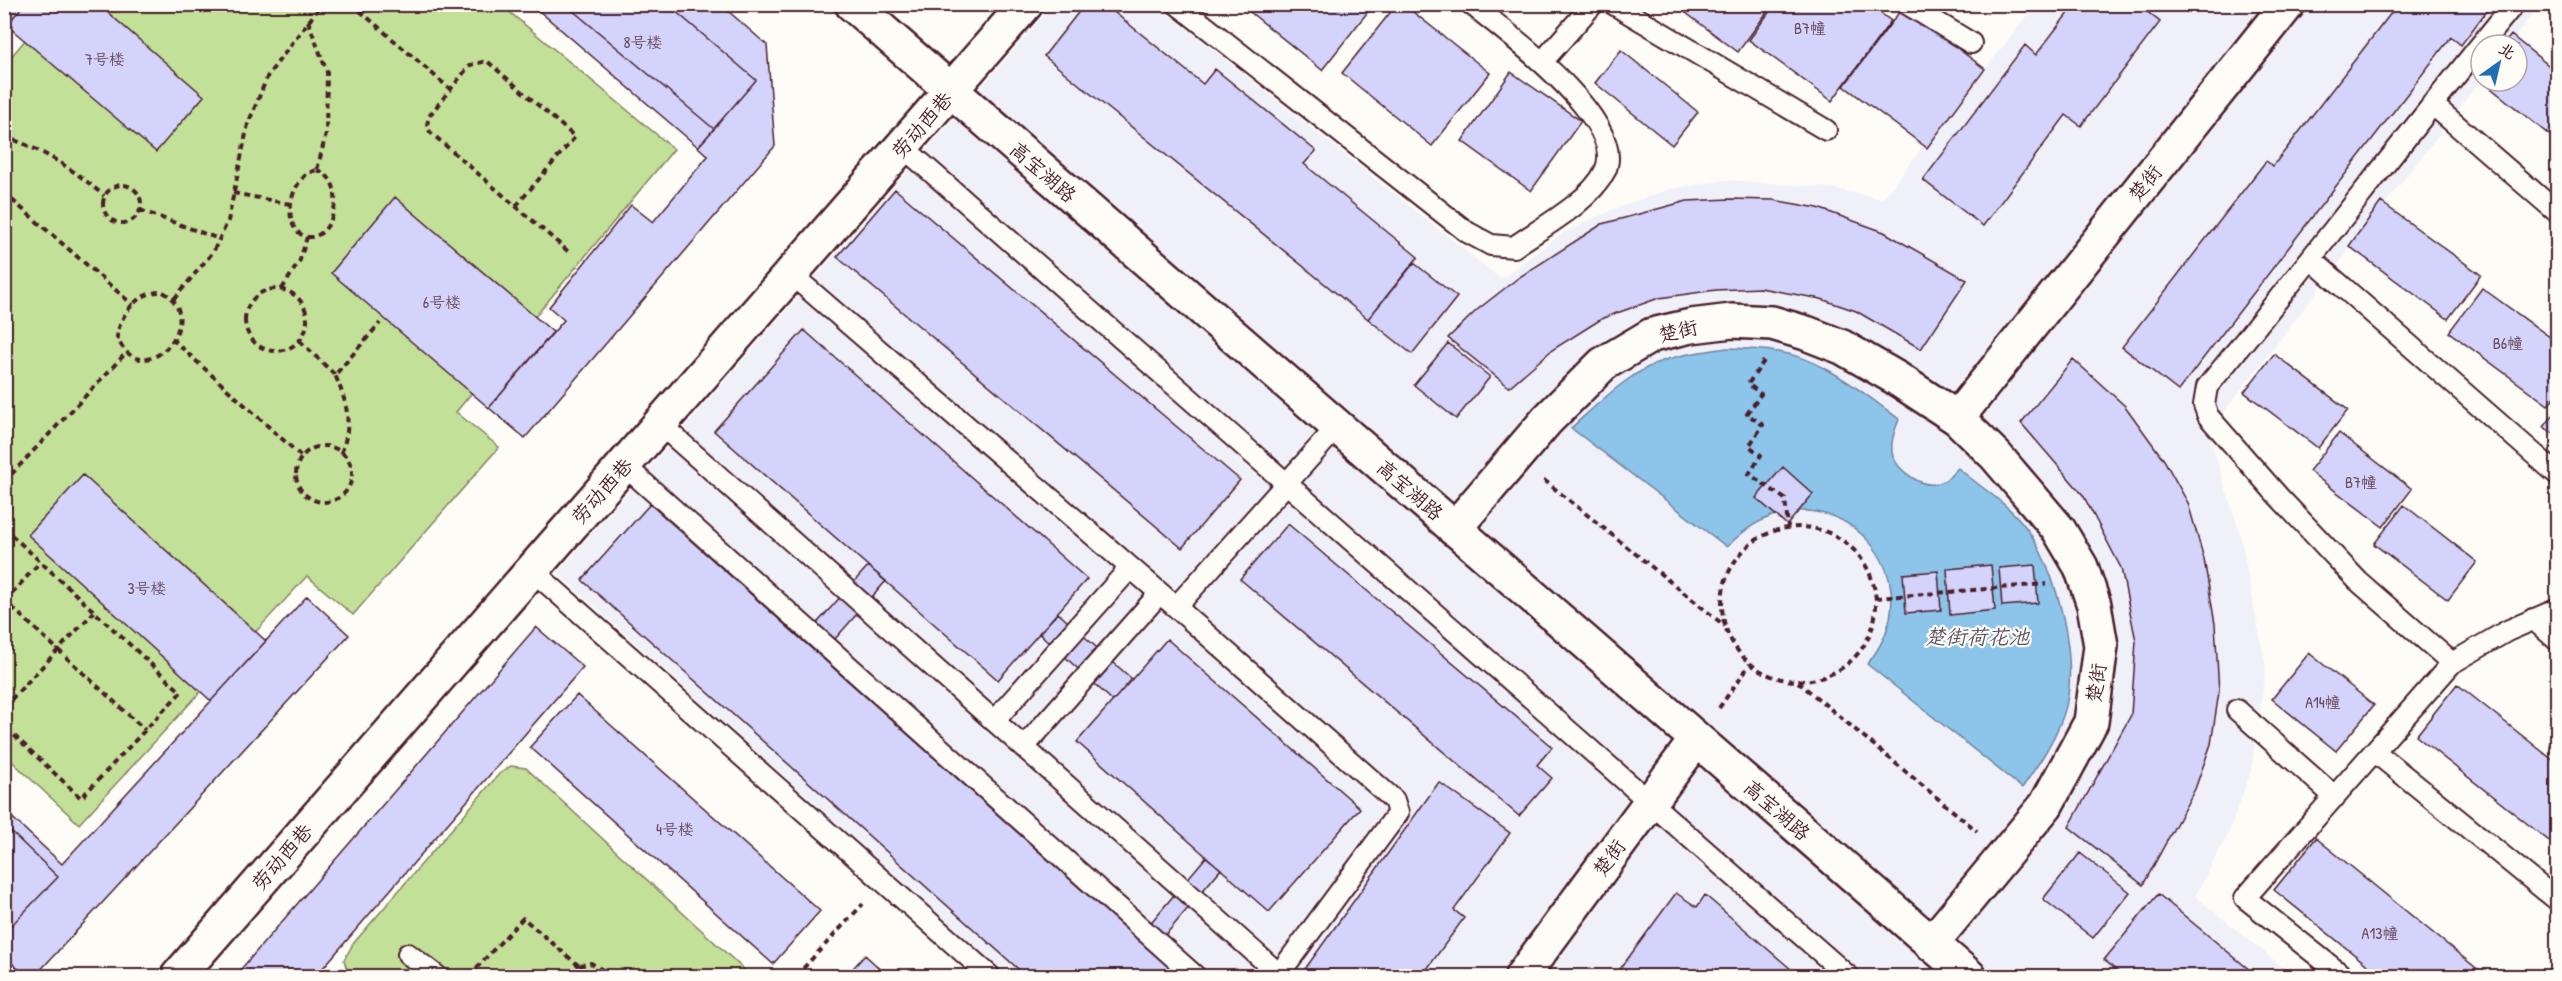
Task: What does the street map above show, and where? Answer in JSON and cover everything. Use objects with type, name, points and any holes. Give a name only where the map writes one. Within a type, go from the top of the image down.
[{"type":"street","name":"高宝湖路","points":[[852,4],[1969,976]]},
{"type":"street","name":"劳动西巷","points":[[178,976],[792,275],[1026,4]]},
{"type":"street","name":"楚街","points":[[1957,418],[2289,4]]},
{"type":"street","name":"楚街","points":[[1454,529],[1547,420],[1603,364],[1652,335],[1731,321],[1772,323],[1842,346],[1957,418],[1996,456],[2059,530],[2080,567],[2094,605],[2101,646],[2091,722],[2046,805],[1931,944]]},
{"type":"street","name":"楚街","points":[[1522,976],[1696,740]]},
{"type":"lane","points":[[1177,4],[1467,232],[1491,245],[1514,247],[1587,195],[1606,170],[1609,149],[1594,119],[1543,61],[1471,4]]},
{"type":"lane","points":[[1543,61],[1593,4]]},
{"type":"lane","points":[[1613,4],[1826,130]]},
{"type":"lane","points":[[1907,4],[1971,43]]},
{"type":"lane","points":[[2452,663],[2358,580],[2278,496],[2208,416],[2204,405],[2207,387],[2312,260],[2432,104],[2514,4]]},
{"type":"lane","points":[[2432,104],[2558,213]]},
{"type":"lane","points":[[903,147],[1848,976]]},
{"type":"lane","points":[[2312,260],[2558,475]]},
{"type":"lane","points":[[661,425],[1279,974],[1398,813],[1389,793],[792,275]]},
{"type":"lane","points":[[1176,607],[1337,427]]},
{"type":"lane","points":[[625,466],[1195,976]]},
{"type":"lane","points":[[994,721],[1130,568]]},
{"type":"lane","points":[[532,570],[990,976]]},
{"type":"lane","points":[[1024,747],[1160,593]]},
{"type":"lane","points":[[2343,976],[2245,898],[2452,663],[2479,645],[2558,609]]},
{"type":"lane","points":[[2533,620],[2558,641]]},
{"type":"lane","points":[[2237,710],[2335,797]]},
{"type":"lane","points":[[2375,752],[2557,900]]},
{"type":"lane","points":[[408,954],[438,976]]},
{"type":"path","points":[[174,299],[213,252],[228,221],[248,124],[268,75],[322,4]]},
{"type":"path","points":[[352,4],[450,89]]},
{"type":"path","points":[[308,21],[327,72],[326,134],[317,170]]},
{"type":"path","points":[[516,206],[575,137],[487,61],[470,65],[429,116],[427,125],[430,132],[571,254]]},
{"type":"path","points":[[4,136],[48,153],[82,176],[104,196],[105,214],[115,222],[127,223],[141,210]]},
{"type":"path","points":[[317,170],[332,178],[336,191],[336,202],[326,226],[314,237],[302,235],[293,223],[290,204],[301,178],[308,171],[317,170]]},
{"type":"path","points":[[104,196],[113,187],[126,185],[137,192],[141,210]]},
{"type":"path","points":[[4,193],[133,304]]},
{"type":"path","points":[[233,193],[290,204]]},
{"type":"path","points":[[141,210],[219,239]]},
{"type":"path","points":[[282,289],[300,260],[307,237]]},
{"type":"path","points":[[271,289],[282,289],[293,293],[307,310],[308,321],[300,341],[291,348],[269,352],[259,347],[248,335],[245,324],[249,303],[257,295],[271,289]]},
{"type":"path","points":[[156,291],[163,292],[174,299],[181,310],[181,320],[179,330],[172,339],[153,358],[134,359],[125,354],[117,337],[123,316],[133,304],[156,291]]},
{"type":"path","points":[[335,375],[380,323]]},
{"type":"path","points":[[172,339],[302,457]]},
{"type":"path","points":[[300,341],[335,375],[349,415],[347,437],[341,453]]},
{"type":"path","points":[[4,482],[125,354]]},
{"type":"path","points":[[1756,356],[1764,362],[1749,384],[1761,393],[1747,414],[1763,425],[1749,446],[1761,455],[1749,474],[1785,499],[1788,527]]},
{"type":"path","points":[[318,447],[328,447],[341,453],[348,461],[351,480],[341,497],[323,502],[310,499],[298,485],[296,475],[302,457],[318,447]]},
{"type":"path","points":[[1515,457],[1725,626]]},
{"type":"path","points":[[1788,527],[1813,528],[1837,537],[1857,552],[1870,574],[1876,598],[1874,624],[1863,647],[1846,666],[1823,678],[1798,681],[1773,676],[1750,664],[1733,645],[1725,626],[1722,596],[1728,571],[1743,550],[1763,535],[1788,527]]},
{"type":"path","points":[[4,528],[181,692],[81,798],[4,726]]},
{"type":"path","points":[[40,562],[5,601],[145,730]]},
{"type":"path","points":[[1876,598],[2048,584]]},
{"type":"path","points":[[4,707],[94,612]]},
{"type":"path","points":[[1696,740],[1750,664]]},
{"type":"path","points":[[1798,681],[2005,855]]},
{"type":"path","points":[[796,976],[883,881]]},
{"type":"path","points":[[468,976],[523,918],[579,966],[579,976]]},
{"type":"path","points":[[579,966],[591,963],[613,976]]},
{"type":"shaded area","points":[[1053,5],[1157,5],[1501,279],[1564,232],[1617,208],[1670,189],[1726,180],[1831,188],[1882,199],[2036,5],[2540,5],[2518,33],[2469,33],[2469,93],[2471,93],[2208,432],[2240,534],[2266,669],[2251,771],[2228,834],[2195,896],[2293,976],[1007,976],[557,573]]},
{"type":"green space","points":[[55,5],[501,5],[674,149],[456,412],[499,447],[353,615],[307,576],[79,824],[5,755],[4,65]]},
{"type":"green space","points":[[511,766],[526,768],[751,976],[349,976],[344,960],[353,944],[499,774]]},
{"type":"water","name":"楚街荷花池","points":[[1727,348],[1766,350],[1786,354],[1805,359],[1830,371],[1899,419],[1893,437],[1892,452],[1900,468],[1912,478],[1926,484],[1939,483],[1958,468],[2001,502],[2024,525],[2047,565],[2056,590],[2068,644],[2070,671],[2068,695],[2059,726],[2045,754],[2022,788],[1867,664],[1887,628],[1891,592],[1881,560],[1861,534],[1832,516],[1798,511],[1762,520],[1727,547],[1571,428],[1616,388],[1654,364],[1682,355]]},
{"type":"building","points":[[4,4],[98,4],[204,96],[156,152],[4,23]]},
{"type":"building","points":[[4,4],[24,4],[4,29]]},
{"type":"building","points":[[531,4],[667,4],[756,80],[698,147]]},
{"type":"building","points":[[565,4],[720,4],[767,45],[775,146],[525,438],[489,408],[564,320],[549,307],[631,205],[653,222],[708,156],[698,147],[714,129]]},
{"type":"building","points":[[1085,4],[1104,4],[1203,84],[1215,69],[1316,151],[1304,164],[1418,257],[1368,319],[1044,56]]},
{"type":"building","points":[[1240,4],[1374,4],[1322,70]]},
{"type":"building","points":[[1397,4],[1403,4],[1490,73],[1432,146],[1342,73]]},
{"type":"building","points":[[1674,4],[1773,4],[1738,52]]},
{"type":"building","points":[[1775,4],[1868,4],[1891,21],[1832,101],[1749,40]]},
{"type":"building","points":[[2075,4],[2149,4],[2145,10],[2160,22],[2081,126],[2066,115],[1983,226],[1923,180],[2025,45],[2036,55]]},
{"type":"building","points":[[2398,4],[2492,4],[2461,45],[2451,37],[2178,391],[2122,347],[2266,161],[2273,166]]},
{"type":"building","points":[[1903,7],[1985,69],[1927,148],[1844,86]]},
{"type":"building","points":[[1621,50],[1698,112],[1672,145],[1595,83]]},
{"type":"building","points":[[2529,50],[2558,73],[2558,142],[2497,93],[2529,93]]},
{"type":"building","points":[[1511,72],[1581,121],[1531,191],[1462,141]]},
{"type":"building","points":[[895,189],[1240,480],[1182,548],[837,257]]},
{"type":"building","points":[[395,197],[553,332],[489,408],[331,273]]},
{"type":"building","points":[[1773,200],[1818,208],[1884,232],[1967,280],[1921,349],[1856,311],[1821,299],[1760,288],[1716,290],[1659,298],[1603,318],[1552,350],[1509,387],[1448,338],[1477,310],[1518,278],[1602,224],[1687,201]]},
{"type":"building","points":[[2381,202],[2481,275],[2448,319],[2349,246]]},
{"type":"building","points":[[1414,263],[1457,297],[1412,354],[1368,319]]},
{"type":"building","points":[[2482,288],[2558,343],[2558,393],[2548,405],[2449,332]]},
{"type":"building","points":[[804,330],[1087,579],[998,680],[714,431]]},
{"type":"building","points":[[1448,343],[1490,377],[1456,419],[1414,385]]},
{"type":"building","points":[[2274,354],[2348,410],[2318,448],[2244,392]]},
{"type":"building","points":[[2073,359],[2125,406],[2164,460],[2188,503],[2204,559],[2215,624],[2219,692],[2211,744],[2195,789],[2143,885],[2069,827],[2131,715],[2136,641],[2121,568],[2083,495],[2021,423]]},
{"type":"building","points":[[2558,409],[2558,437],[2544,427]]},
{"type":"building","points":[[2339,433],[2412,489],[2383,527],[2309,471]]},
{"type":"building","points":[[1783,467],[1813,494],[1787,525],[1756,498]]},
{"type":"building","points":[[83,475],[266,641],[211,701],[28,535]]},
{"type":"building","points":[[650,504],[1180,976],[1026,976],[582,580]]},
{"type":"building","points":[[2404,505],[2477,562],[2448,600],[2374,544]]},
{"type":"building","points":[[1288,524],[1552,747],[1537,765],[1552,778],[1519,816],[1240,579]]},
{"type":"building","points":[[1991,565],[1995,610],[1950,615],[1947,569]]},
{"type":"building","points":[[2035,565],[2038,603],[2002,606],[1999,568]]},
{"type":"building","points":[[868,566],[886,581],[820,656],[802,640]]},
{"type":"building","points":[[1938,571],[1941,610],[1906,613],[1903,574]]},
{"type":"building","points":[[307,596],[349,635],[35,976],[26,976],[4,956],[4,810],[62,864]]},
{"type":"building","points":[[1058,613],[1132,679],[1113,701],[1039,633]]},
{"type":"building","points":[[536,627],[583,667],[316,976],[235,976]]},
{"type":"building","points":[[1167,639],[1360,808],[1269,912],[1077,742]]},
{"type":"building","points":[[2309,653],[2374,705],[2336,751],[2272,699]]},
{"type":"building","points":[[2457,684],[2558,764],[2558,848],[2416,736]]},
{"type":"building","points":[[577,695],[820,911],[773,964],[530,747]]},
{"type":"building","points":[[1439,782],[1510,833],[1454,910],[1464,918],[1422,976],[1300,976]]},
{"type":"building","points":[[4,825],[58,877],[4,933]]},
{"type":"building","points":[[2316,838],[2486,976],[2381,976],[2274,890]]},
{"type":"building","points":[[2080,853],[2130,892],[2093,938],[2043,899]]},
{"type":"building","points":[[1206,857],[1221,869],[1152,951],[1137,939]]},
{"type":"building","points":[[1676,893],[1697,907],[1705,895],[1799,976],[1615,976]]},
{"type":"building","points":[[2158,894],[2257,976],[2123,976],[2104,960]]},
{"type":"building","points":[[865,955],[888,976],[846,976]]}]
